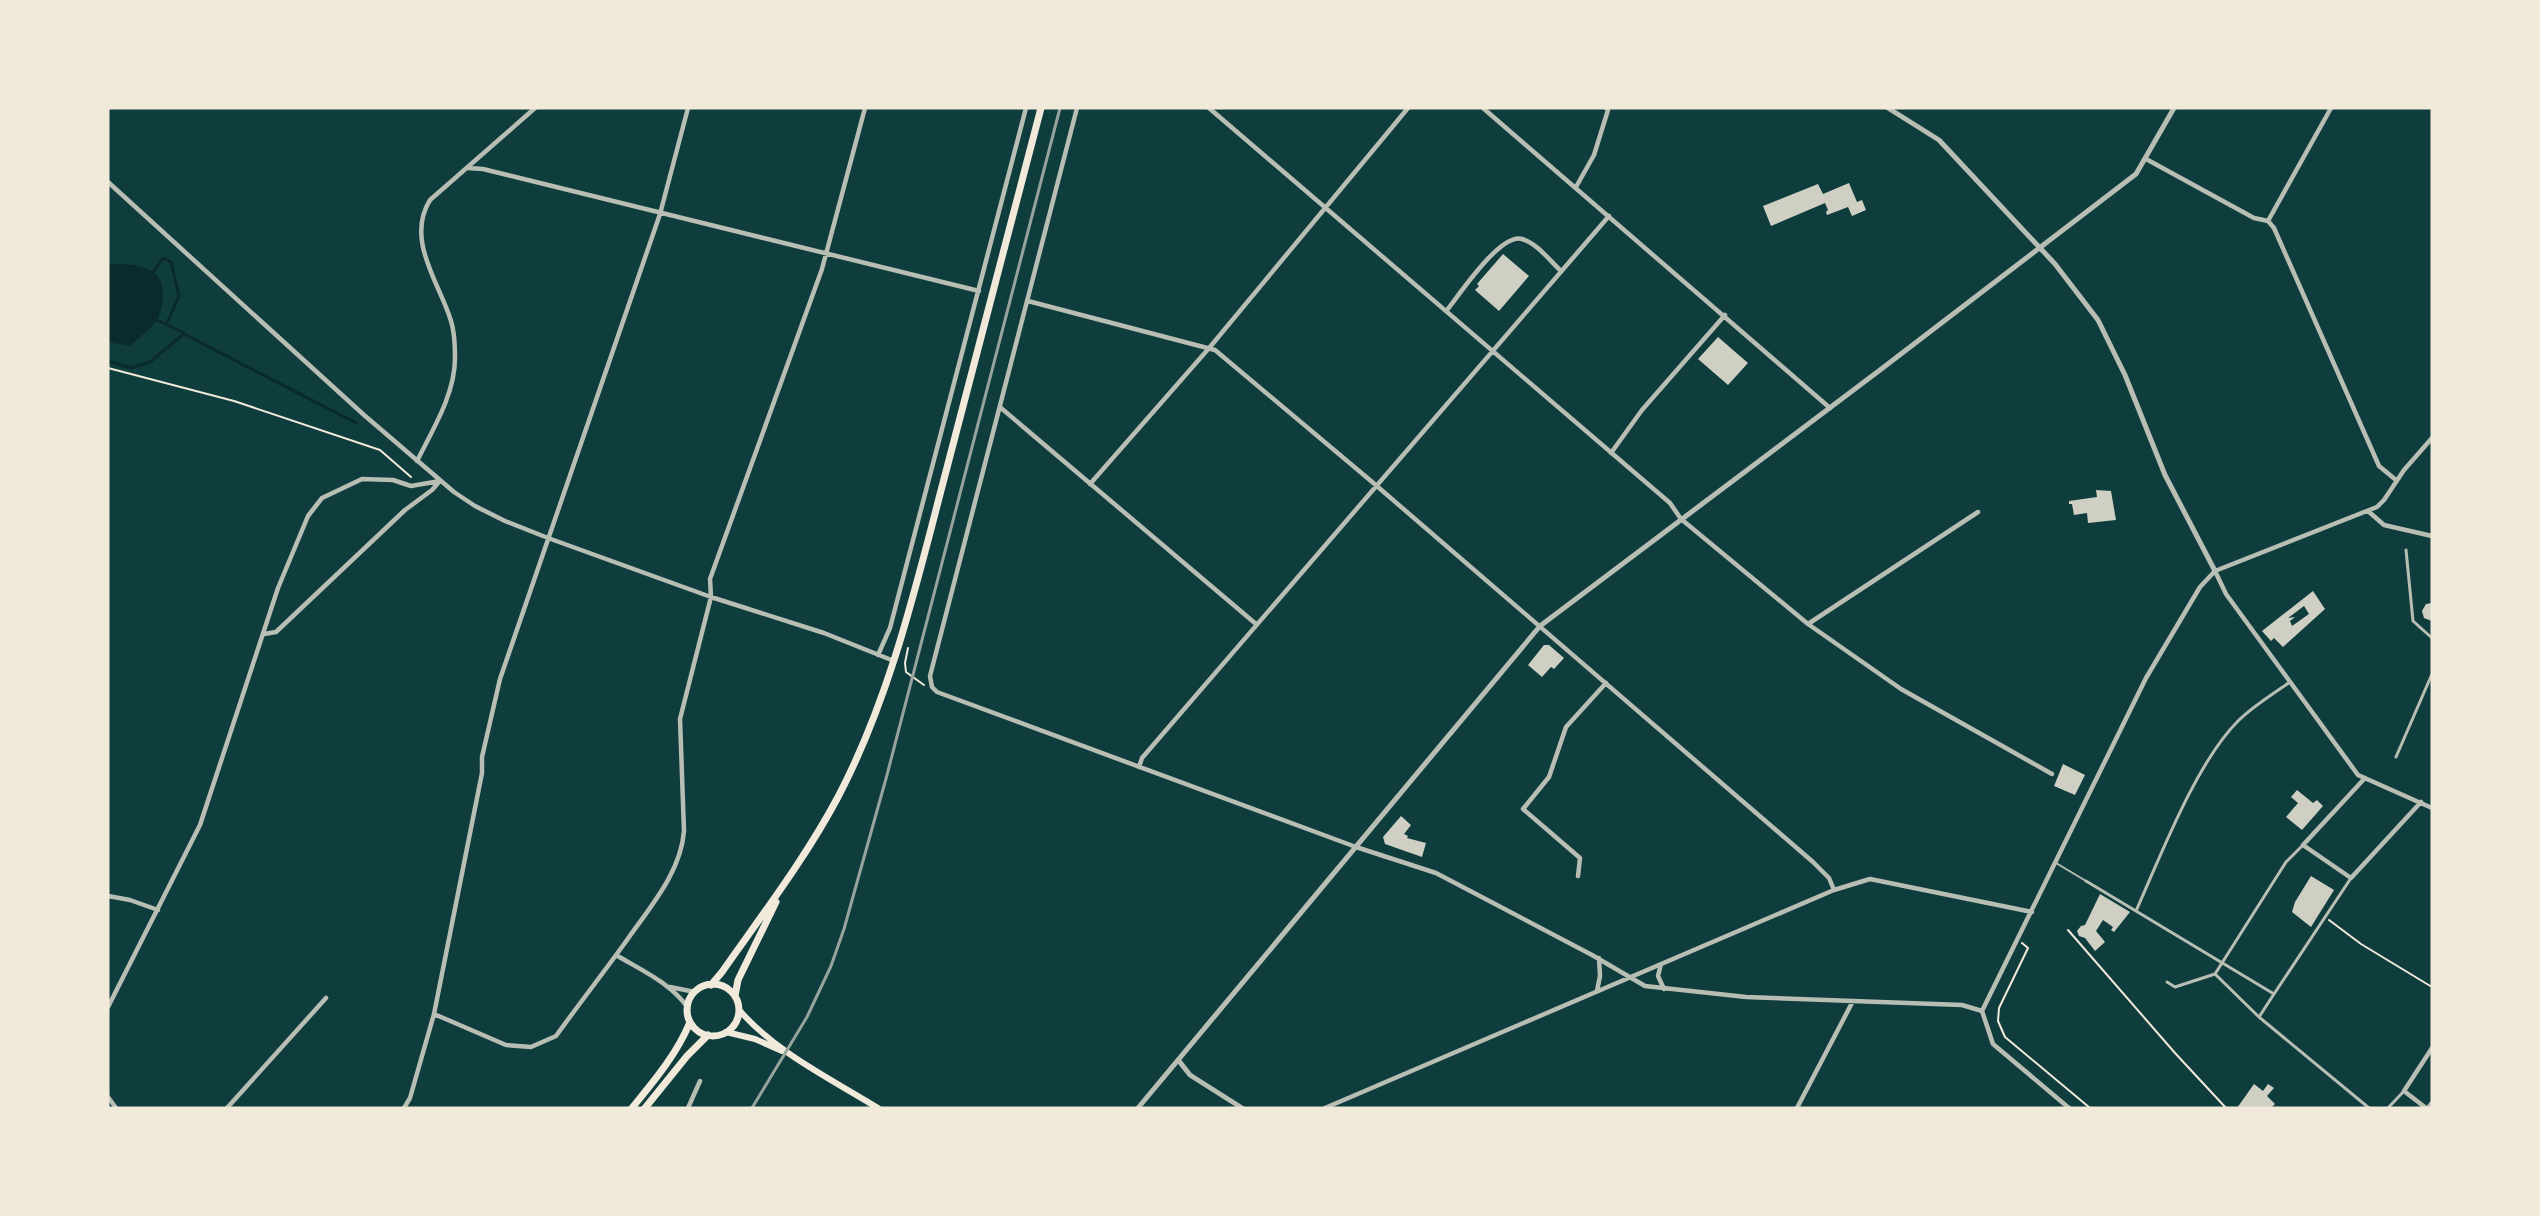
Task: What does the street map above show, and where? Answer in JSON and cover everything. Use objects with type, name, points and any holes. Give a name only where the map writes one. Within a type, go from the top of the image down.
[{"type":"main road","points":[[632,1108],[671,1058],[690,1022],[688,1008],[696,992],[711,985],[722,972],[786,880],[839,796],[867,731],[894,661],[910,610],[1041,108]]},
{"type":"main road","points":[[735,996],[738,980],[786,880]]},
{"type":"main road","points":[[711,985],[728,989],[735,996],[740,1011],[751,1024],[793,1055],[878,1108]]},
{"type":"main road","points":[[726,1032],[734,1025],[740,1011]]},
{"type":"main road","points":[[690,1022],[699,1031],[708,1035],[726,1032],[755,1039],[793,1055]]},
{"type":"main road","points":[[645,1108],[687,1056],[708,1035]]},
{"type":"street","points":[[417,461],[452,387],[455,359],[451,321],[428,268],[422,235],[423,211],[430,200],[535,108]]},
{"type":"street","points":[[404,1108],[410,1098],[434,1014],[453,929],[464,859],[482,773],[482,757],[509,649],[515,640],[660,214],[688,108]]},
{"type":"street","points":[[434,1014],[506,1045],[531,1047],[556,1036],[655,900],[678,861],[683,845],[680,719],[711,597],[710,579],[826,253],[865,108]]},
{"type":"street","points":[[878,655],[890,628],[1026,108]]},
{"type":"street","points":[[1077,108],[930,676],[932,687],[952,699],[1356,847],[1436,873],[1599,958],[1645,986],[1746,997],[1962,1005],[1982,1011]]},
{"type":"street","points":[[1209,108],[1670,503],[1681,519],[1808,624],[1901,689],[2052,774]]},
{"type":"street","points":[[1090,484],[1210,347],[1408,108]]},
{"type":"street","points":[[1483,108],[1830,408]]},
{"type":"street","points":[[1576,187],[1594,155],[1608,110],[1606,108]]},
{"type":"street","points":[[1888,108],[1939,141],[2040,248],[2098,320],[2125,375],[2165,475],[2226,594],[2358,775],[2432,808]]},
{"type":"street","points":[[1138,1108],[1540,626],[2136,174],[2174,108]]},
{"type":"street","points":[[2268,221],[2331,108]]},
{"type":"street","points":[[2146,159],[2254,218],[2268,221],[2274,228],[2379,466],[2396,480]]},
{"type":"street","points":[[468,168],[483,169],[979,291]]},
{"type":"street","points":[[108,182],[417,461],[454,492],[485,511],[548,538],[711,597],[824,633],[894,661]]},
{"type":"street","points":[[1139,767],[1142,758],[1256,624],[1609,216]]},
{"type":"street","points":[[1447,310],[1491,254],[1510,240],[1519,238],[1527,241],[1561,271]]},
{"type":"street","points":[[1028,301],[1210,347],[1540,626],[1813,862],[1829,878],[1834,890]]},
{"type":"street","points":[[1611,453],[1642,410],[1725,315]]},
{"type":"street","points":[[1001,408],[1256,624]]},
{"type":"street","points":[[2069,1108],[1993,1044],[1982,1011],[2146,678],[2200,587],[2215,571],[2368,511],[2384,500],[2396,480],[2432,438]]},
{"type":"street","points":[[108,1007],[200,825],[278,588],[308,516],[322,498],[362,479],[393,480],[411,486],[440,481]]},
{"type":"street","points":[[264,634],[276,632],[405,510],[432,490],[440,481]]},
{"type":"street","points":[[2368,511],[2384,525],[2432,536]]},
{"type":"street","points":[[1808,624],[1978,512]]},
{"type":"street","points":[[2406,550],[2412,590],[2413,621],[2415,626],[2432,638]]},
{"type":"street","points":[[2396,757],[2432,674]]},
{"type":"street","points":[[2136,911],[2185,804],[2215,747],[2239,719],[2290,682]]},
{"type":"street","points":[[1578,876],[1580,858],[1522,809],[1549,777],[1566,727],[1606,683]]},
{"type":"street","points":[[2167,982],[2175,987],[2215,974],[2286,862],[2365,777]]},
{"type":"street","points":[[2259,1017],[2351,878],[2421,802]]},
{"type":"street","points":[[2303,845],[2351,878]]},
{"type":"street","points":[[1325,1108],[1662,962],[1834,890],[1870,879],[2032,912]]},
{"type":"street","points":[[2086,881],[2274,994]]},
{"type":"street","points":[[108,896],[130,900],[158,910]]},
{"type":"street","points":[[616,955],[668,987],[688,1008]]},
{"type":"street","points":[[1597,991],[1600,976],[1599,958]]},
{"type":"street","points":[[1662,962],[1658,976],[1664,989]]},
{"type":"street","points":[[2215,974],[2259,1017],[2369,1108]]},
{"type":"street","points":[[668,987],[696,992]]},
{"type":"street","points":[[227,1108],[326,998]]},
{"type":"street","points":[[1797,1108],[1853,1001]]},
{"type":"street","points":[[2388,1108],[2404,1090],[2432,1048]]},
{"type":"street","points":[[1179,1061],[1190,1075],[1242,1108]]},
{"type":"street","points":[[688,1108],[700,1081]]},
{"type":"street","points":[[2404,1090],[2427,1108],[2432,1103]]},
{"type":"street","points":[[108,1096],[116,1108]]},
{"type":"lane","points":[[2056,863],[2086,881]]},
{"type":"path","points":[[108,368],[234,401],[380,450],[420,485]]},
{"type":"path","points":[[908,648],[906,672],[924,686],[932,687]]},
{"type":"path","points":[[2325,917],[2361,944],[2432,987]]},
{"type":"path","points":[[2068,930],[2193,1074],[2226,1108]]},
{"type":"path","points":[[2028,948],[1999,1008],[1998,1021],[2005,1037],[2090,1108]]},
{"type":"water","points":[[119,264],[148,269],[159,278],[162,284],[162,306],[157,320],[130,346],[108,342],[108,265]]},
{"type":"building","points":[[1849,183],[1857,202],[1862,200],[1866,210],[1852,216],[1848,207],[1827,215],[1828,210],[1825,203],[1771,226],[1763,206],[1818,184],[1823,194]]},
{"type":"building","points":[[1503,254],[1529,276],[1499,311],[1475,290],[1479,286],[1477,284]]},
{"type":"building","points":[[1718,337],[1748,363],[1728,385],[1698,359]]},
{"type":"building","points":[[2096,490],[2111,491],[2116,520],[2088,523],[2087,513],[2074,515],[2072,504],[2069,504],[2069,501],[2097,497]]},
{"type":"building","points":[[2313,591],[2325,609],[2283,647],[2274,638],[2271,641],[2262,631]],"holes":[[[2304,606],[2309,614],[2292,626],[2290,621],[2295,617],[2288,618]]]},
{"type":"building","points":[[2432,603],[2432,621],[2424,618],[2422,611],[2426,604]]},
{"type":"building","points":[[1544,645],[1549,645],[1564,658],[1542,677],[1528,665]]},
{"type":"building","points":[[2063,764],[2085,775],[2075,795],[2054,786]]},
{"type":"building","points":[[2297,790],[2313,803],[2317,800],[2323,806],[2302,830],[2286,817],[2298,803],[2291,797]]},
{"type":"building","points":[[1401,816],[1411,825],[1404,834],[1408,836],[1407,838],[1426,843],[1422,857],[1385,844],[1383,837]]},
{"type":"building","points":[[2311,876],[2334,890],[2311,927],[2292,912],[2295,902]]},
{"type":"building","points":[[2100,894],[2130,912],[2114,932],[2111,930],[2113,927],[2103,920],[2096,931],[2105,942],[2095,951],[2085,938],[2079,936],[2077,931],[2085,925]]},
{"type":"building","points":[[2254,1084],[2263,1091],[2268,1084],[2274,1088],[2267,1096],[2275,1104],[2271,1108],[2237,1108]]},
{"type":"waterway","points":[[152,274],[163,258],[171,262],[179,296],[166,325]]},
{"type":"waterway","points":[[155,319],[184,333]]},
{"type":"waterway","points":[[108,361],[131,368],[150,362],[184,334],[356,423]]},
{"type":"railway","points":[[752,1108],[807,1017],[831,966],[844,929],[887,775],[1060,108]]}]
